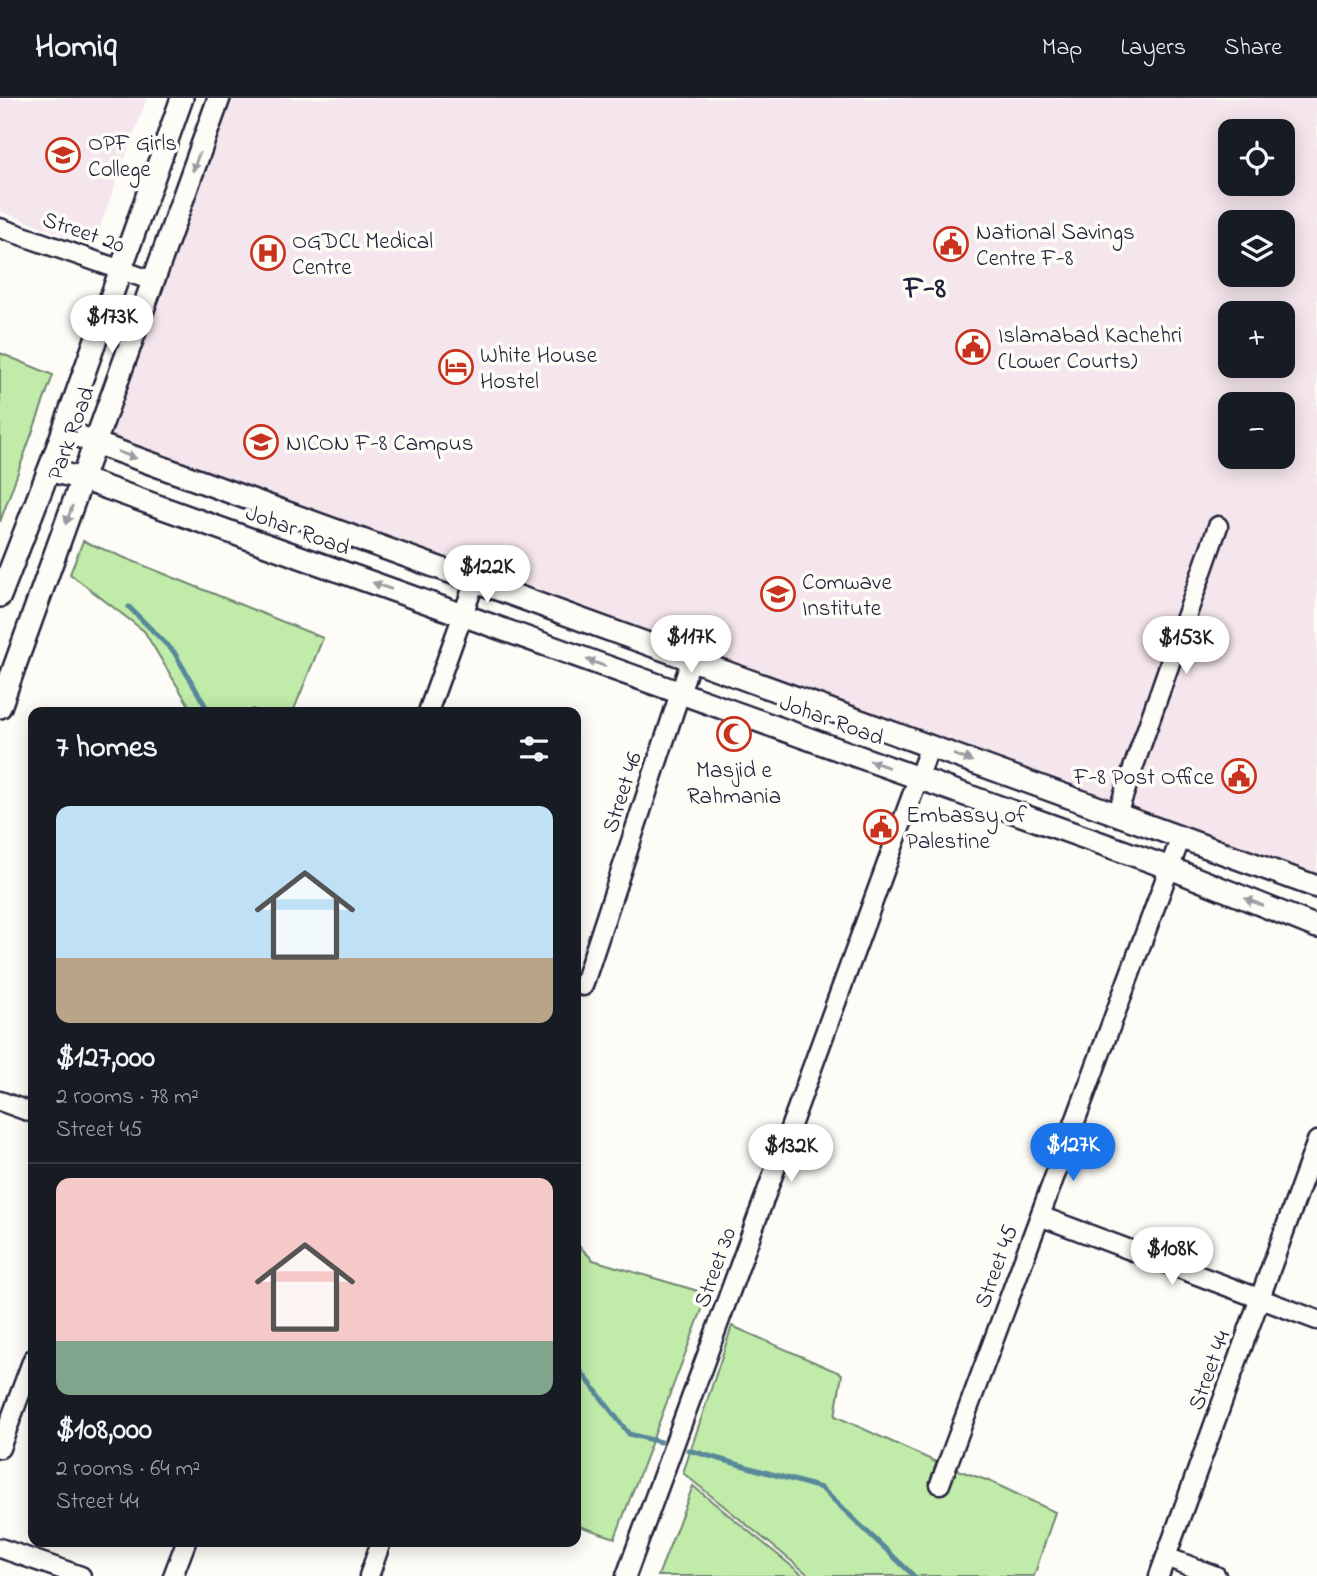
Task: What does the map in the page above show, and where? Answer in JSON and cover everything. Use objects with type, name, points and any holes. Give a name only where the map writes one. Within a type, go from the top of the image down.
[{"type":"street","name":"Park Road","points":[[0,596],[64,430],[182,98]]},
{"type":"street","name":"Park Road","points":[[0,707],[219,98]]},
{"type":"street","name":"Street 20","points":[[0,228],[153,282]]},
{"type":"street","name":"Johar Road","points":[[64,430],[1317,887]]},
{"type":"street","name":"Johar Road","points":[[49,470],[82,479],[1170,868],[1317,927]]},
{"type":"street","points":[[1117,814],[1218,526]]},
{"type":"street","points":[[430,707],[475,581]]},
{"type":"street","name":"Street 46","points":[[583,986],[691,660]]},
{"type":"street","name":"Street 30","points":[[626,1576],[930,746]]},
{"type":"street","name":"Street 45","points":[[940,1484],[1181,837]]},
{"type":"street","points":[[0,1101],[28,1111]]},
{"type":"street","name":"Street 44","points":[[1159,1576],[1317,1141]]},
{"type":"street","points":[[1040,1216],[1317,1320]]},
{"type":"street","points":[[0,1448],[28,1372]]},
{"type":"street","points":[[173,1576],[184,1547]]},
{"type":"street","points":[[369,1576],[379,1547]]},
{"type":"street","points":[[0,1548],[81,1576]]},
{"type":"street","points":[[1166,1557],[1216,1576]]},
{"type":"shaded area","name":"OPF Girls College","points":[[0,98],[147,98],[93,246],[0,211]]},
{"type":"shaded area","points":[[219,98],[1317,98],[1317,887],[95,443]]},
{"type":"green space","points":[[0,353],[53,375],[0,522]]},
{"type":"green space","points":[[83,541],[323,638],[295,707],[190,707],[144,631],[70,574]]},
{"type":"green space","points":[[581,1248],[593,1260],[708,1294],[615,1538],[581,1527]]},
{"type":"green space","points":[[732,1326],[842,1374],[835,1416],[1055,1512],[1034,1576],[810,1576],[683,1473]]},
{"type":"green space","points":[[693,1486],[804,1576],[658,1576]]},
{"type":"waterway","points":[[129,607],[174,652],[206,707]]},
{"type":"waterway","points":[[581,1372],[629,1434],[660,1442]]},
{"type":"waterway","points":[[688,1450],[821,1488],[914,1576]]},
{"type":"place","name":"OPF Girls College","points":[[63,155]]},
{"type":"place","name":"National Savings Centre F-8","points":[[951,244]]},
{"type":"place","name":"OGDCL Medical Centre","points":[[268,253]]},
{"type":"place","name":"Islamabad Kachehri (Lower Courts)","points":[[973,347]]},
{"type":"place","name":"White House Hostel","points":[[456,367]]},
{"type":"place","name":"NICON F-8 Campus","points":[[261,442]]},
{"type":"place","name":"Comwave Institute","points":[[778,594]]},
{"type":"place","name":"Masjid e Rahmania","points":[[734,734]]},
{"type":"place","name":"F-8 Post Office","points":[[1239,776]]},
{"type":"place","name":"Embassy of Palestine","points":[[881,827]]},
{"type":"district","name":"F-8","points":[[925,287]]}]
